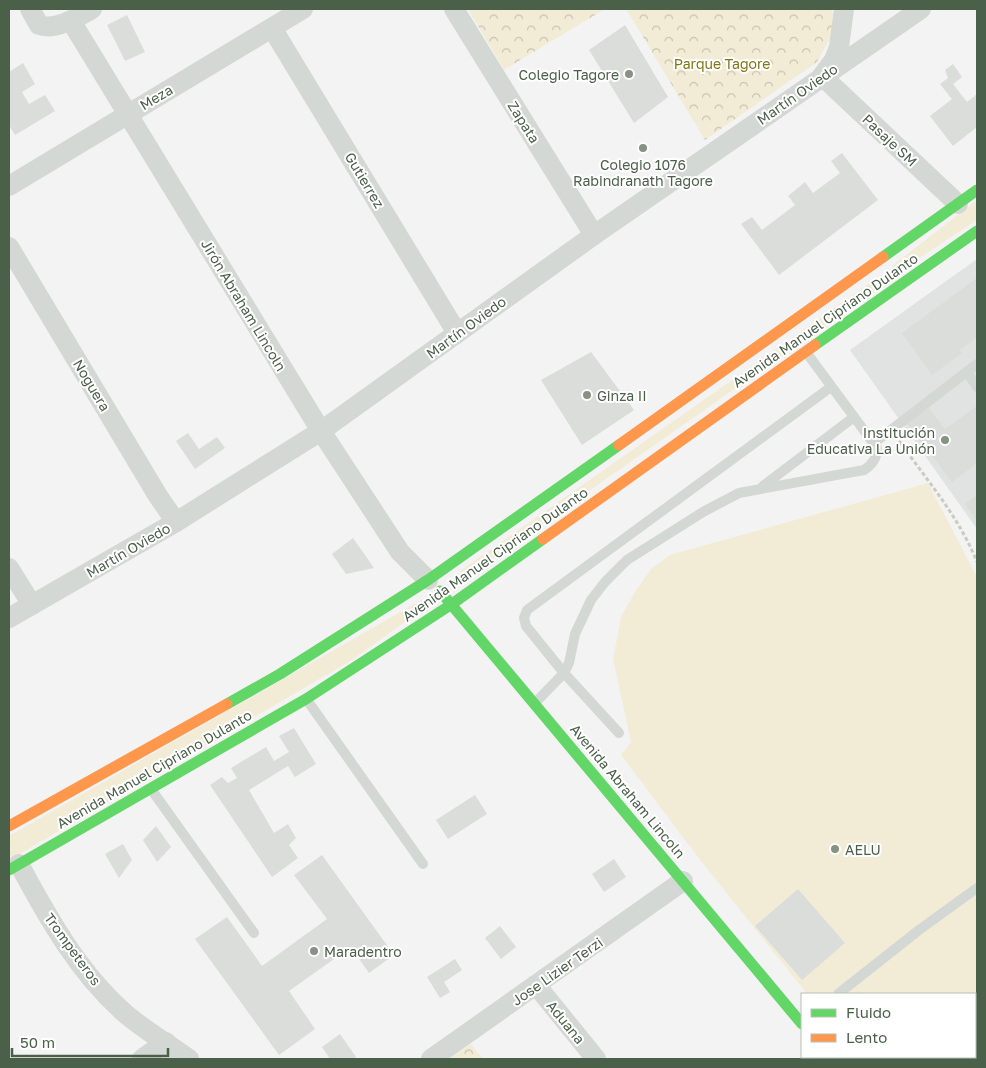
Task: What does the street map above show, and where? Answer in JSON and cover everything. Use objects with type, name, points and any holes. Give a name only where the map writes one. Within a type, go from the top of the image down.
[{"type":"main road","name":"Avenida Manuel Cipriano Dulanto","points":[[9,826],[280,674],[428,580],[876,267],[977,190]]},
{"type":"main road","name":"Avenida Manuel Cipriano Dulanto","points":[[14,867],[306,699],[452,604],[806,351],[890,287],[977,231]]},
{"type":"main road","name":"Avenida Abraham Lincoln","points":[[428,580],[452,604],[801,1022]]},
{"type":"street","points":[[30,9],[41,26],[71,21],[92,9]]},
{"type":"street","name":"Meza","points":[[9,186],[303,9]]},
{"type":"street","name":"Zapata","points":[[454,9],[594,235]]},
{"type":"street","points":[[822,76],[834,60],[840,47],[844,9]]},
{"type":"street","name":"Martín Oviedo","points":[[9,618],[176,522],[321,432],[594,235],[822,76],[909,11]]},
{"type":"street","name":"Jirón Abraham Lincoln","points":[[71,21],[321,432],[400,552],[428,580]]},
{"type":"street","name":"Gutierrez","points":[[272,28],[457,333]]},
{"type":"street","name":"Pasaje SM","points":[[822,76],[958,204]]},
{"type":"street","name":"Noguera","points":[[9,246],[158,496],[176,522]]},
{"type":"street","points":[[9,568],[32,605]]},
{"type":"street","name":"Trompeteros","points":[[14,867],[95,983],[127,1015],[189,1059]]},
{"type":"street","name":"Jose Lizier Terzi","points":[[431,1059],[683,881]]},
{"type":"street","name":"Aduana","points":[[536,985],[596,1059]]},
{"type":"street","points":[[142,1059],[166,1042]]},
{"type":"lane","points":[[535,704],[558,682],[570,663],[575,634],[591,600],[605,582],[627,560],[702,512],[740,493],[864,470],[870,466],[877,453],[877,448],[806,351]]},
{"type":"lane","points":[[874,443],[977,364]]},
{"type":"lane","points":[[967,372],[977,387]]},
{"type":"lane","points":[[619,733],[564,674],[526,626],[524,618],[527,610],[831,386]]},
{"type":"lane","points":[[760,488],[854,417]]},
{"type":"lane","points":[[306,699],[423,864]]},
{"type":"lane","points":[[150,789],[254,933]]},
{"type":"lane","points":[[839,993],[919,930],[977,888]]},
{"type":"path","points":[[891,429],[957,521],[970,544],[977,562]]},
{"type":"shaded area","name":"Institución Educativa La Unión","points":[[977,259],[977,529],[850,350]]},
{"type":"green space","points":[[468,9],[605,9],[504,70]]},
{"type":"green space","name":"Parque Tagore","points":[[626,9],[832,9],[834,31],[817,62],[705,140]]},
{"type":"green space","points":[[977,200],[977,220],[898,272],[892,266]]},
{"type":"green space","points":[[870,283],[874,291],[465,578],[460,571]]},
{"type":"green space","name":"AELU","points":[[928,483],[977,577],[977,1059],[859,1059],[976,1058],[976,993],[806,993],[697,856],[621,755],[631,742],[613,659],[621,617],[651,569],[670,555]]},
{"type":"green space","points":[[423,599],[427,606],[352,660],[9,860],[9,836]]},
{"type":"green space","points":[[471,1044],[483,1059],[449,1059]]},
{"type":"building","points":[[127,15],[145,52],[125,61],[107,25]]},
{"type":"building","name":"Colegio Tagore","points":[[625,25],[668,97],[634,123],[589,50]]},
{"type":"building","points":[[23,63],[35,84],[22,92],[29,104],[45,95],[55,111],[15,135],[9,125],[9,72]]},
{"type":"building","points":[[953,64],[962,77],[953,84],[967,102],[977,94],[977,127],[953,146],[930,116],[952,99],[940,84],[948,78],[945,70]]},
{"type":"building","points":[[842,153],[878,200],[779,275],[741,224],[752,217],[762,230],[795,205],[788,196],[805,182],[813,193],[840,173],[831,161]]},
{"type":"building","points":[[977,278],[977,337],[960,350],[962,353],[932,375],[902,333]]},
{"type":"building","name":"Ginza II","points":[[591,352],[634,410],[582,445],[541,380]]},
{"type":"building","points":[[977,406],[977,463],[952,482],[907,423],[928,407],[945,429]]},
{"type":"building","points":[[188,433],[199,449],[217,437],[225,448],[195,469],[176,441]]},
{"type":"building","points":[[977,495],[977,521],[965,504]]},
{"type":"building","points":[[353,538],[374,568],[346,574],[332,554]]},
{"type":"building","points":[[294,728],[316,764],[295,777],[288,766],[249,790],[274,833],[288,824],[296,838],[289,845],[298,858],[272,877],[210,785],[222,777],[228,783],[237,778],[231,768],[266,747],[274,761],[289,752],[279,736]]},
{"type":"building","points":[[475,795],[487,814],[448,839],[436,820]]},
{"type":"building","points":[[156,826],[171,847],[157,862],[143,840]]},
{"type":"building","points":[[123,844],[132,860],[119,878],[105,854]]},
{"type":"building","name":"Maradentro","points":[[322,855],[394,955],[369,973],[351,947],[289,991],[315,1029],[279,1055],[195,939],[227,917],[262,966],[327,919],[294,875]]},
{"type":"building","points":[[614,859],[626,877],[604,892],[592,874]]},
{"type":"building","points":[[798,889],[845,943],[802,980],[755,926]]},
{"type":"building","points":[[500,926],[516,947],[501,959],[485,938]]},
{"type":"building","points":[[455,959],[462,970],[444,982],[450,992],[440,998],[427,977]]},
{"type":"building","points":[[340,1034],[356,1057],[352,1059],[330,1059],[322,1047]]},
{"type":"traffic: fast","points":[[883,257],[977,190]]},
{"type":"traffic: fast","points":[[815,345],[977,231]]},
{"type":"traffic: fast","points":[[227,704],[280,674],[428,580],[619,445]]},
{"type":"traffic: fast","points":[[9,870],[306,699],[452,604],[543,539]]},
{"type":"traffic: fast","points":[[440,591],[801,1023]]},
{"type":"traffic: slow","points":[[619,445],[883,257]]},
{"type":"traffic: slow","points":[[543,539],[815,345]]},
{"type":"traffic: slow","points":[[9,826],[227,704]]},
{"type":"place","name":"Colegio Tagore","points":[[629,74]]},
{"type":"place","name":"Colegio 1076 Rabindranath Tagore","points":[[643,148]]},
{"type":"place","name":"Ginza II","points":[[587,395]]},
{"type":"place","name":"Institución Educativa La Unión","points":[[945,440]]},
{"type":"place","name":"AELU","points":[[835,849]]},
{"type":"place","name":"Maradentro","points":[[314,951]]}]
